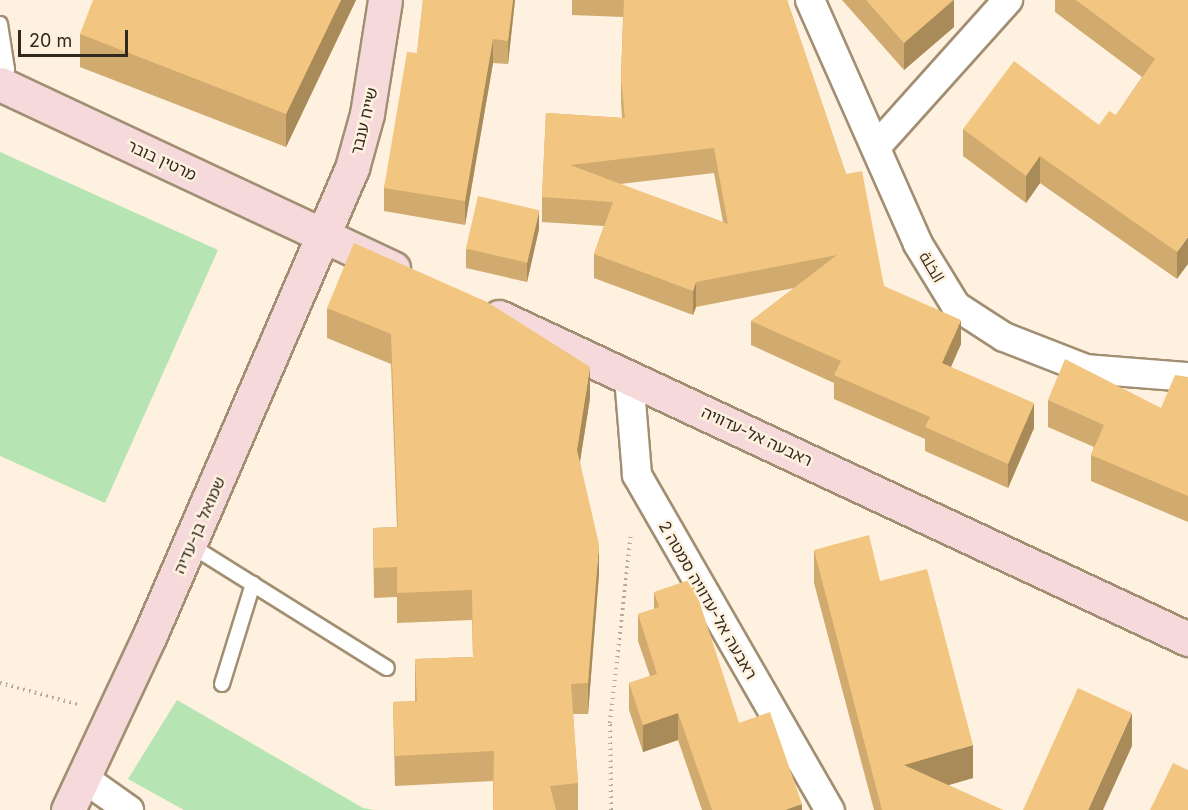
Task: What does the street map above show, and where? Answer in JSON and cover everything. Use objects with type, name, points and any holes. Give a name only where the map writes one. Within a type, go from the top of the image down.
[{"type":"street","name":"שייח ענבר","points":[[324,237],[367,114],[385,0]]},
{"type":"street","name":"الخلة","points":[[810,0],[918,244],[956,306],[1005,337],[1086,369],[1188,377]]},
{"type":"street","points":[[876,147],[1008,0]]},
{"type":"street","name":"מרטין בובר","points":[[0,84],[324,237]]},
{"type":"street","points":[[324,237],[422,282]]},
{"type":"street","name":"שמואל בן-עדיה","points":[[68,810],[85,779],[190,545],[324,237]]},
{"type":"street","name":"ראבעה אל-עדוויה","points":[[466,302],[1188,639]]},
{"type":"street","name":"ראבעה אל-עדוויה סמטה 2","points":[[629,377],[637,475],[830,810]]},
{"type":"street","points":[[85,779],[129,810]]},
{"type":"lane","points":[[0,24],[7,69],[0,72]]},
{"type":"lane","points":[[190,545],[387,668]]},
{"type":"lane","points":[[222,684],[253,584]]},
{"type":"path","points":[[611,810],[610,723],[637,475]]},
{"type":"path","points":[[0,683],[114,714]]},
{"type":"green space","points":[[0,152],[218,250],[105,503],[0,456]]},
{"type":"green space","points":[[177,700],[363,808],[374,810],[184,810],[128,779]]},
{"type":"building","points":[[93,0],[341,0],[286,114],[80,34]]},
{"type":"building","points":[[423,0],[513,0],[508,41],[493,39],[465,201],[384,188],[407,52],[417,53]]},
{"type":"building","points":[[624,0],[787,0],[846,174],[862,171],[884,286],[961,320],[942,363],[1034,403],[1008,464],[925,427],[930,417],[834,375],[841,361],[751,321],[837,255],[696,282],[693,291],[594,254],[613,202],[542,197],[546,113],[625,118],[621,78]],"holes":[[[714,148],[728,224],[570,165]]]},
{"type":"building","points":[[866,0],[953,0],[904,43]]},
{"type":"building","points":[[1076,0],[1188,0],[1188,237],[1177,252],[1040,156],[1026,176],[963,129],[1014,61],[1099,125],[1109,111],[1116,115],[1155,59]]},
{"type":"building","points":[[478,196],[539,210],[527,263],[466,249]]},
{"type":"building","points":[[354,243],[487,302],[590,367],[577,450],[599,544],[588,683],[571,684],[578,783],[550,786],[556,810],[493,810],[494,751],[395,756],[393,702],[417,701],[415,659],[473,657],[472,590],[397,593],[397,567],[374,568],[373,528],[398,527],[391,334],[327,308]]},
{"type":"building","points":[[1065,359],[1161,408],[1175,375],[1188,377],[1188,496],[1091,455],[1104,425],[1048,400]]},
{"type":"building","points":[[869,535],[880,581],[927,569],[973,745],[904,765],[1003,810],[882,810],[814,550]]},
{"type":"building","points":[[692,579],[739,723],[770,712],[802,804],[785,810],[712,810],[678,713],[643,725],[629,683],[657,674],[638,614],[659,607],[654,592]]},
{"type":"building","points":[[1078,688],[1132,713],[1088,810],[1023,810]]},
{"type":"building","points":[[1173,763],[1188,770],[1188,810],[1150,810]]}]
